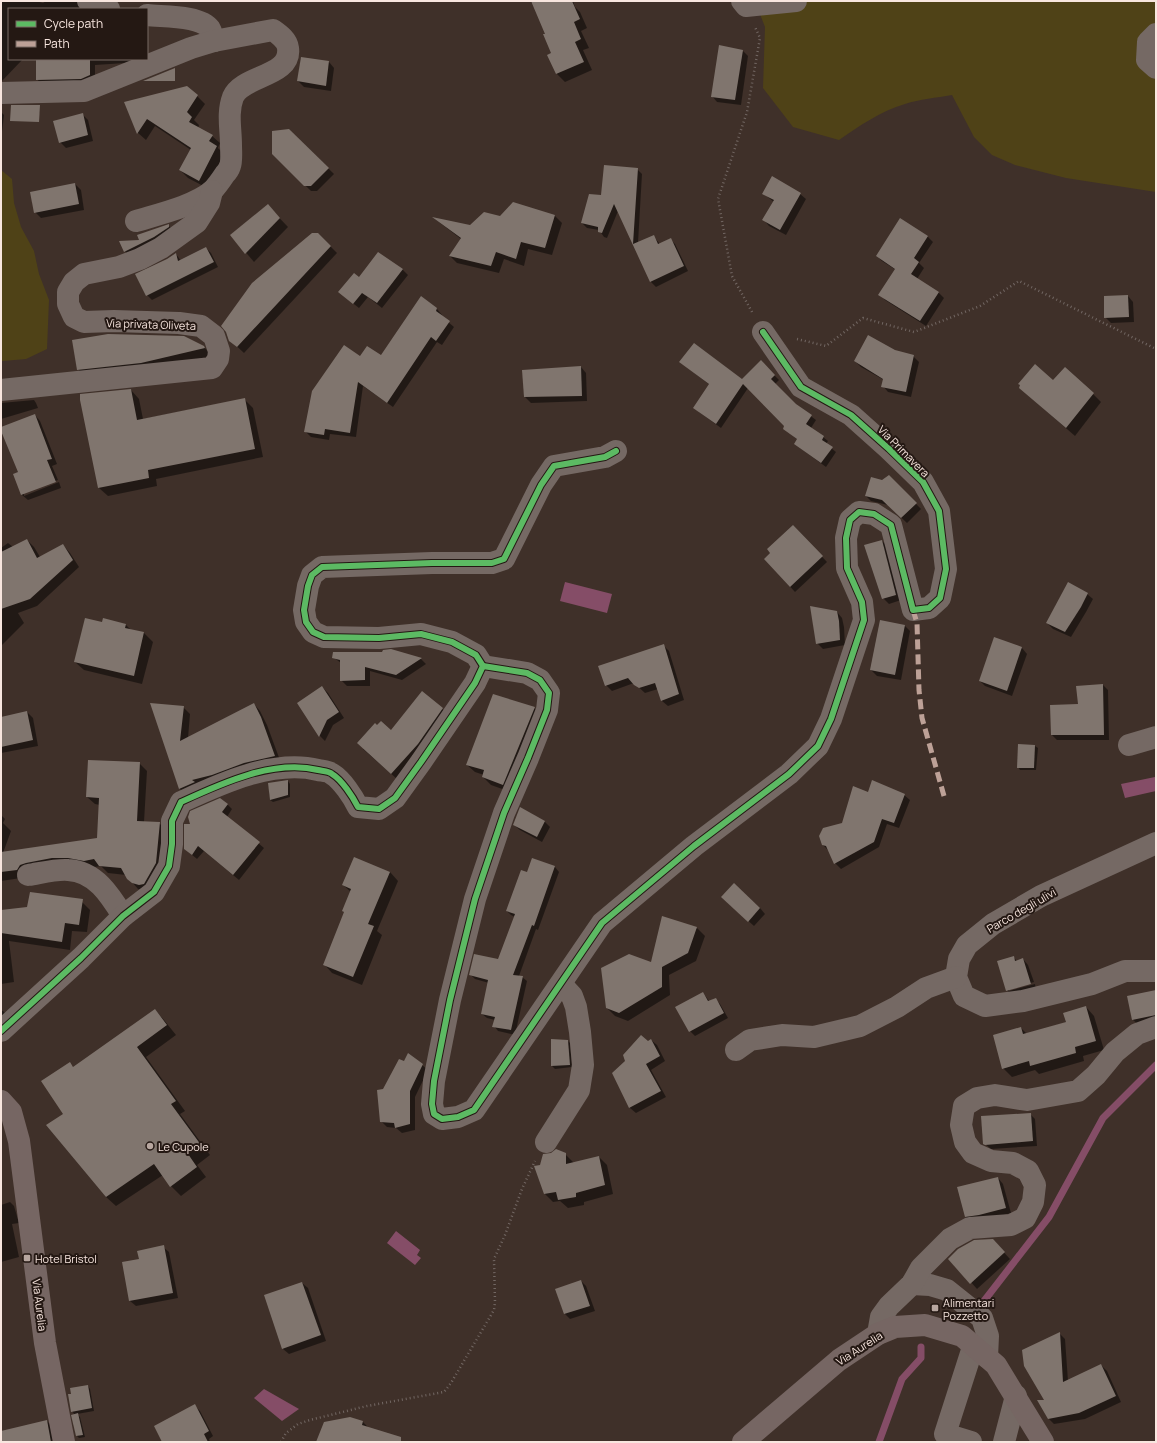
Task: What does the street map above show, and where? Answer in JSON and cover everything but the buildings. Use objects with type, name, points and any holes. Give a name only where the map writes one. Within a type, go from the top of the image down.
[{"type":"main road","name":"Via Aurelia","points":[[1,1101],[11,1112],[19,1140],[45,1343],[64,1442]]},
{"type":"main road","name":"Via Aurelia","points":[[743,1442],[839,1360],[878,1334],[895,1327],[925,1325],[974,1347]]},
{"type":"main road","points":[[974,1347],[996,1365],[1043,1442]]},
{"type":"street","points":[[88,1],[106,8]]},
{"type":"street","points":[[744,4],[796,1]]},
{"type":"street","points":[[148,16],[193,19],[210,29],[214,41]]},
{"type":"street","points":[[1,92],[84,91],[190,48],[214,41],[273,30],[283,37],[288,45],[289,54],[286,61],[278,68],[238,89],[233,97],[229,114],[232,145],[230,166],[220,181],[212,191],[186,205],[136,221]]},
{"type":"street","points":[[1156,34],[1148,42],[1147,60],[1156,68]]},
{"type":"street","name":"Via privata Oliveta","points":[[1,390],[212,368],[218,359],[219,351],[214,336],[201,326],[179,323],[114,321],[84,322],[74,317],[68,304],[68,292],[74,282],[84,274],[119,267],[140,259],[161,248],[197,222],[209,203],[212,191]]},
{"type":"street","name":"Via Primavera","points":[[561,984],[602,923],[694,846],[789,774],[818,746],[831,719],[864,620],[862,602],[847,568],[846,538],[850,520],[859,512],[874,514],[891,525],[913,610],[929,608],[940,598],[946,569],[939,511],[923,482],[889,448],[851,415],[801,387],[763,332]]},
{"type":"street","points":[[546,1142],[579,1090],[583,1065],[576,1007],[572,996],[561,984],[474,1110],[458,1117],[442,1119],[434,1114],[432,1104],[434,1081],[450,1000],[475,899],[504,813],[528,758],[546,710],[549,693],[540,680],[527,673],[483,666],[476,655],[452,642],[421,634],[379,638],[324,637],[312,632],[306,622],[304,610],[308,586],[312,575],[322,567],[432,563],[492,564],[504,559],[541,485],[554,466],[605,457],[616,451]]},
{"type":"street","points":[[1,1031],[81,958],[123,916],[154,892],[169,866],[172,844],[172,821],[181,802],[223,783],[270,769],[308,767],[332,773],[352,795],[358,807],[379,809],[395,798],[475,683],[483,666]]},
{"type":"street","points":[[1129,745],[1156,737]]},
{"type":"street","name":"Parco degli ulivi","points":[[956,978],[959,959],[967,945],[993,924],[1041,896],[1156,843]]},
{"type":"street","points":[[28,875],[67,869],[83,872],[93,877],[104,889],[123,916]]},
{"type":"street","points":[[736,1050],[750,1040],[782,1035],[814,1037],[860,1026],[897,1007],[926,988],[956,978],[964,996],[985,1006],[1023,1001],[1092,984],[1125,971],[1156,971]]},
{"type":"street","points":[[878,1334],[881,1317],[889,1306],[912,1284],[921,1268],[950,1239],[970,1228],[1011,1225],[1025,1218],[1034,1202],[1035,1185],[1028,1171],[1013,1163],[991,1161],[973,1153],[965,1142],[961,1124],[964,1106],[977,1098],[994,1095],[1027,1100],[1078,1091],[1096,1075],[1115,1052],[1132,1038],[1137,1034],[1156,1027]]},
{"type":"street","points":[[912,1284],[947,1290],[982,1318],[988,1336],[974,1347],[945,1434],[971,1442]]},
{"type":"street","points":[[1004,1442],[1016,1396]]},
{"type":"path","points":[[744,4],[760,38],[747,112],[718,199],[732,276],[763,332],[826,346],[863,318],[914,332],[980,306],[1019,281],[1156,349]]},
{"type":"path","points":[[281,1442],[286,1433],[298,1424],[310,1420],[367,1406],[444,1392],[451,1384],[494,1310],[494,1259],[505,1235],[522,1189],[546,1142]]},
{"type":"shaded area","points":[[755,1],[1156,1],[1156,192],[1066,178],[1015,165],[992,155],[974,137],[952,95],[911,102],[896,107],[870,119],[839,140],[793,127],[763,88],[765,27]]},
{"type":"shaded area","points":[[1,170],[12,179],[14,203],[21,227],[34,251],[39,274],[49,300],[47,349],[26,359],[3,361],[1,361]]},
{"type":"shaded area","points":[[565,582],[612,594],[607,613],[560,601]]},
{"type":"shaded area","points":[[1155,777],[1156,791],[1125,798],[1121,784]]},
{"type":"shaded area","points":[[396,1231],[420,1250],[417,1255],[421,1258],[415,1265],[387,1243]]},
{"type":"shaded area","points":[[264,1389],[299,1409],[282,1421],[254,1398]]},
{"type":"waterway","points":[[984,1301],[1049,1217],[1103,1118],[1156,1065]]},
{"type":"waterway","points":[[879,1442],[902,1379],[921,1358],[921,1347]]},
{"type":"marked path","points":[[913,610],[917,623],[919,690],[922,718],[944,796]]},
{"type":"cycle path","points":[[483,666],[527,673],[540,680],[549,693],[547,710],[504,813],[475,899],[450,1000],[434,1081],[432,1104],[434,1114],[442,1119],[458,1117],[474,1110],[602,923],[694,846],[789,774],[818,746],[831,719],[864,620],[862,602],[847,568],[846,538],[850,520],[859,512],[874,514],[891,525],[913,610],[929,608],[940,598],[946,569],[939,511],[923,482],[851,415],[801,387],[763,332]]},
{"type":"cycle path","points":[[1,1031],[81,958],[123,916],[154,892],[169,866],[172,844],[172,821],[181,802],[247,775],[283,768],[301,767],[331,773],[343,784],[358,807],[379,809],[395,798],[475,683],[483,666],[476,655],[452,642],[421,634],[379,638],[324,637],[313,632],[306,622],[304,610],[308,586],[312,575],[322,567],[432,563],[492,563],[504,559],[541,485],[554,466],[605,457],[616,451]]},
{"type":"place","name":"Le Cupole","points":[[150,1146]]},
{"type":"place","name":"Hotel Bristol","points":[[27,1258]]},
{"type":"place","name":"Alimentari Pozzetto","points":[[935,1308]]}]
